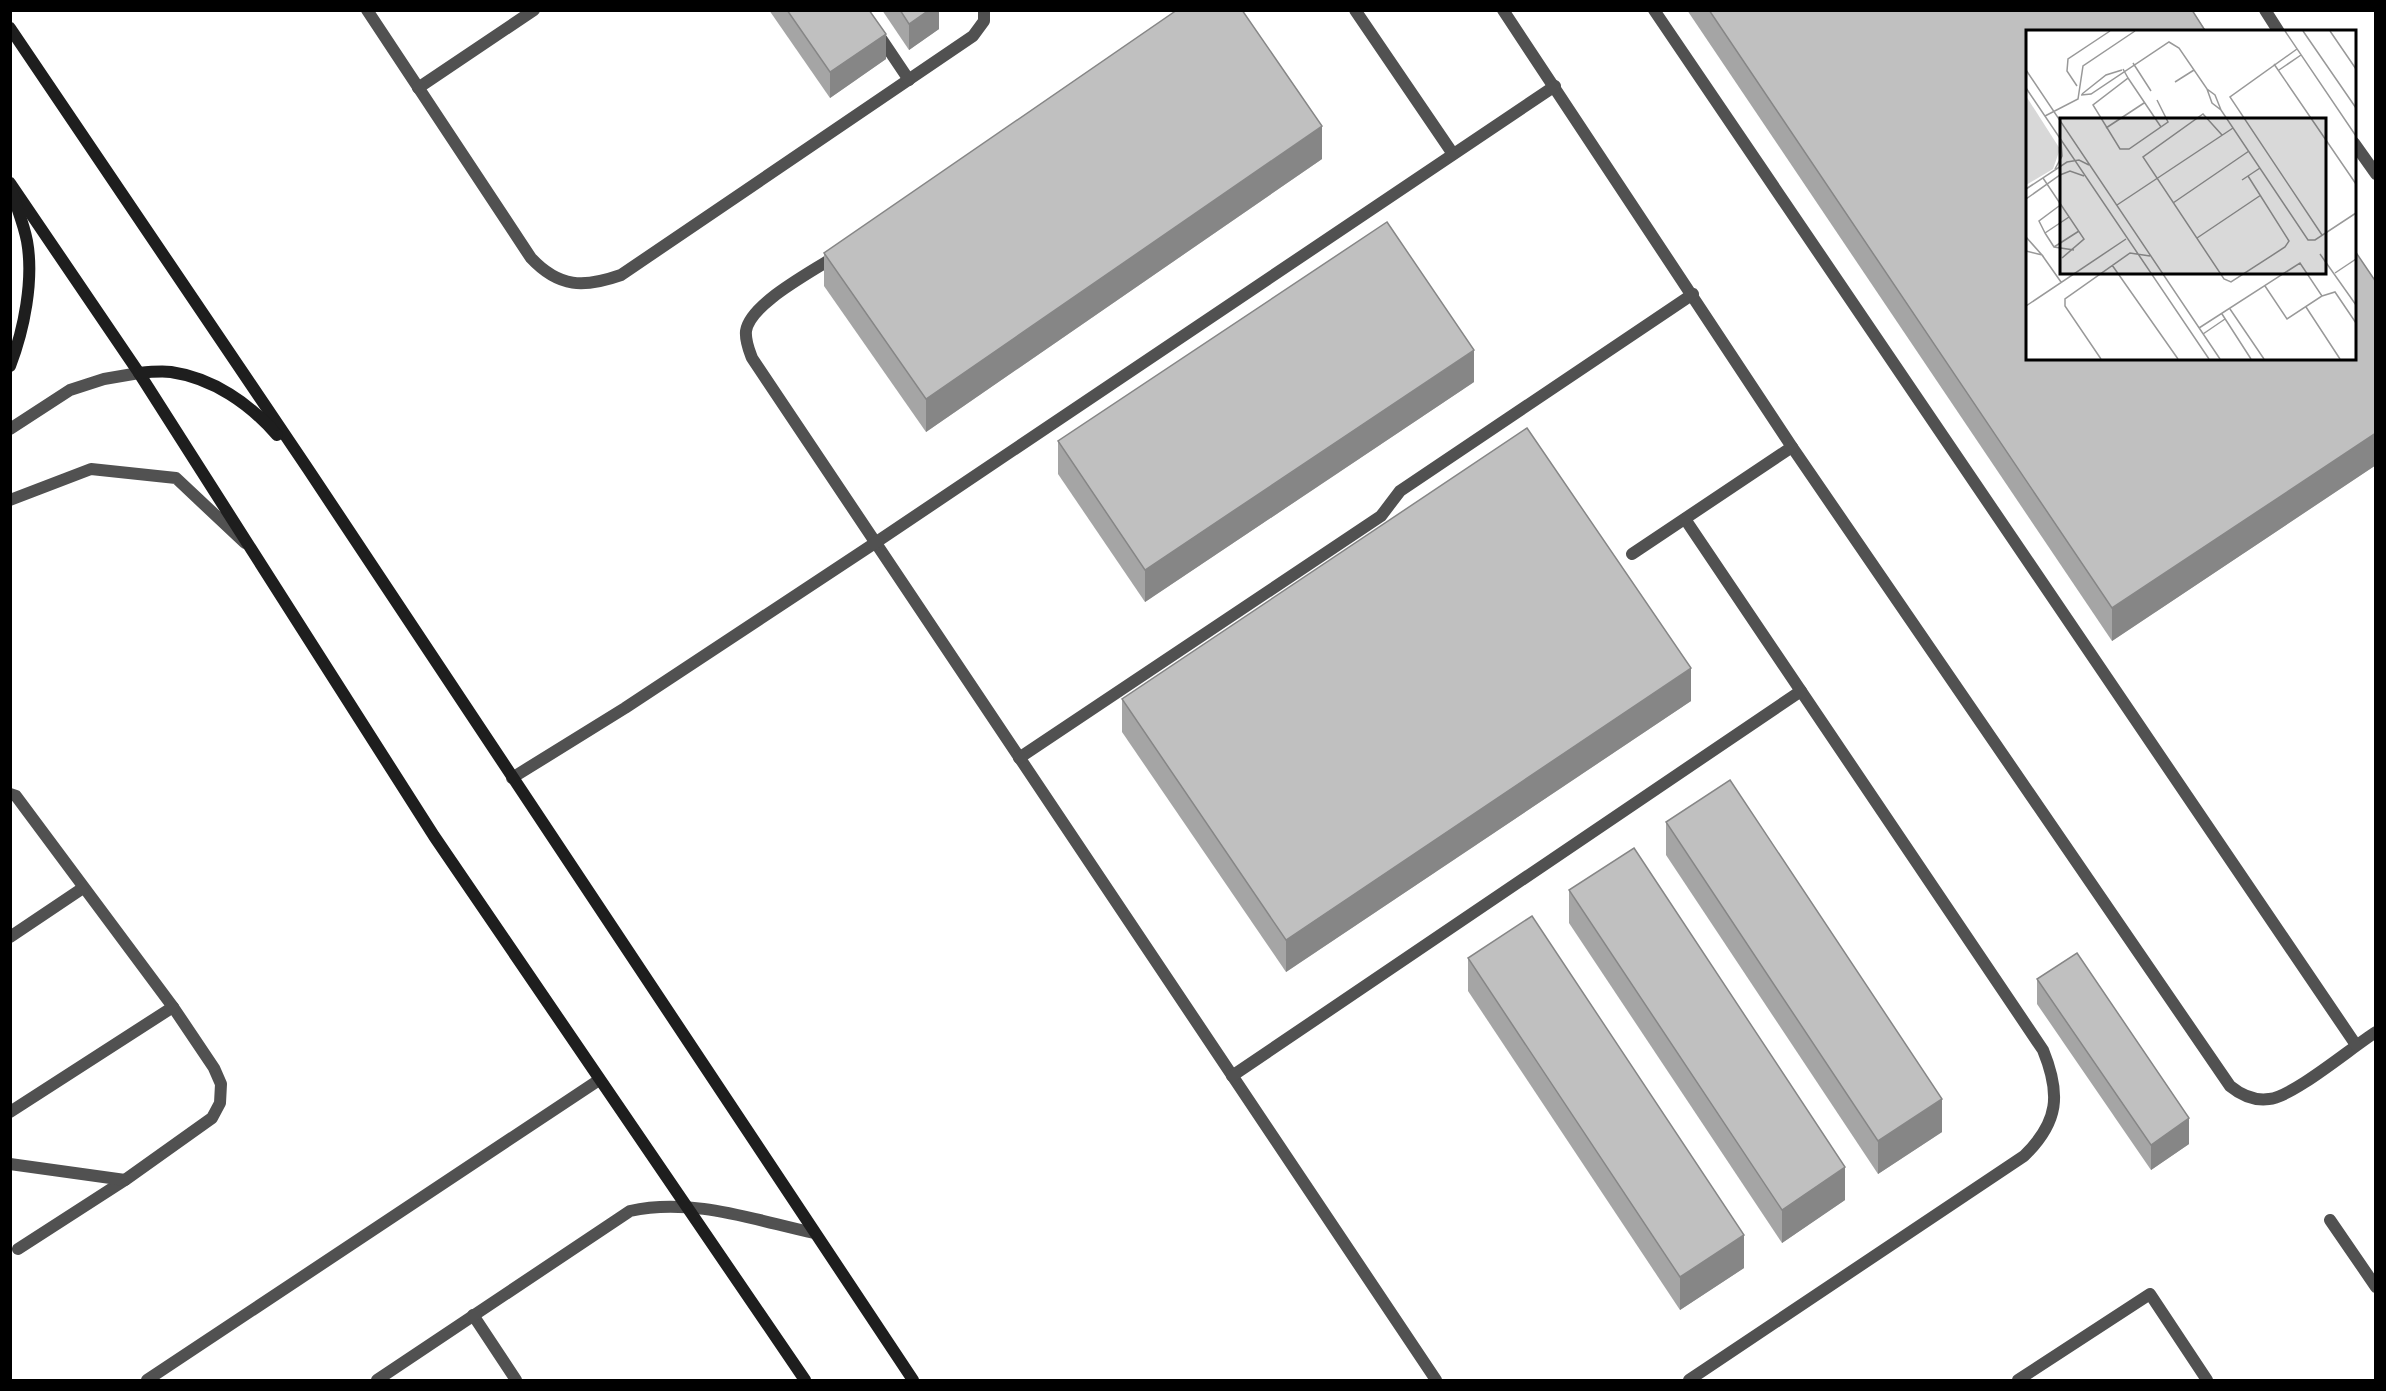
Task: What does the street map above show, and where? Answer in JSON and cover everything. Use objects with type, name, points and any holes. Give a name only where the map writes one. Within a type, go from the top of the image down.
[{"type":"street","points":[[10,28],[308,470],[913,1380]]},
{"type":"street","points":[[10,183],[139,373],[434,836],[805,1380]]},
{"type":"street","points":[[10,187],[27,243],[27,281],[26,313],[10,366]]},
{"type":"street","points":[[139,373],[171,372],[229,394],[258,414],[308,470]]},
{"type":"lane","points":[[367,10],[531,258],[543,271],[562,281],[582,284],[602,282],[621,274],[909,80],[973,36],[984,21],[984,10]]},
{"type":"lane","points":[[418,88],[534,10]]},
{"type":"lane","points":[[862,10],[909,80]]},
{"type":"lane","points":[[1355,10],[1453,154]]},
{"type":"lane","points":[[1503,10],[1693,294],[1792,447],[2230,1086],[2241,1095],[2270,1099],[2288,1092],[2376,1032]]},
{"type":"lane","points":[[1654,10],[2356,1045]]},
{"type":"lane","points":[[2265,10],[2278,30]]},
{"type":"lane","points":[[512,778],[592,730],[875,543],[1555,86]]},
{"type":"lane","points":[[2356,144],[2376,174]]},
{"type":"lane","points":[[843,251],[753,315],[746,330],[747,345],[752,358],[1436,1380]]},
{"type":"lane","points":[[1019,758],[1381,516],[1400,491],[1693,294]]},
{"type":"lane","points":[[10,429],[70,390],[104,379],[139,373]]},
{"type":"lane","points":[[1632,555],[1792,447]]},
{"type":"lane","points":[[10,500],[91,469],[176,478],[246,544]]},
{"type":"lane","points":[[1685,519],[2043,1050],[2052,1072],[2055,1097],[2051,1121],[2041,1140],[2024,1156],[1689,1380]]},
{"type":"lane","points":[[1232,1076],[1801,691]]},
{"type":"lane","points":[[10,794],[16,796],[173,1007],[214,1068],[221,1084],[220,1103],[212,1118],[125,1180],[18,1249]]},
{"type":"lane","points":[[10,937],[83,888]]},
{"type":"lane","points":[[10,1112],[173,1007]]},
{"type":"lane","points":[[147,1380],[599,1080]]},
{"type":"lane","points":[[10,1164],[125,1180]]},
{"type":"lane","points":[[377,1380],[630,1210],[656,1205],[684,1205],[814,1233]]},
{"type":"lane","points":[[2330,1220],[2376,1287]]},
{"type":"lane","points":[[2018,1380],[2150,1294],[2207,1380]]},
{"type":"lane","points":[[473,1315],[516,1380]]},
{"type":"building","points":[[787,10],[869,10],[886,34],[830,72]]},
{"type":"building","points":[[900,10],[929,10],[909,24]]},
{"type":"building","points":[[1177,10],[1242,10],[1322,126],[926,399],[824,253]]},
{"type":"building","points":[[1709,10],[2192,10],[2205,30],[2026,30],[2026,360],[2356,360],[2356,252],[2376,282],[2376,433],[2112,608]]},
{"type":"building","points":[[1387,222],[1474,350],[1145,570],[1058,441]]},
{"type":"building","points":[[1527,428],[1691,668],[1286,940],[1122,699]]},
{"type":"building","points":[[1730,780],[1942,1099],[1878,1141],[1666,822]]},
{"type":"building","points":[[1634,848],[1845,1167],[1782,1210],[1569,890]]},
{"type":"building","points":[[1532,916],[1744,1235],[1680,1277],[1468,958]]},
{"type":"building","points":[[2077,953],[2189,1118],[2151,1145],[2037,979]]}]
